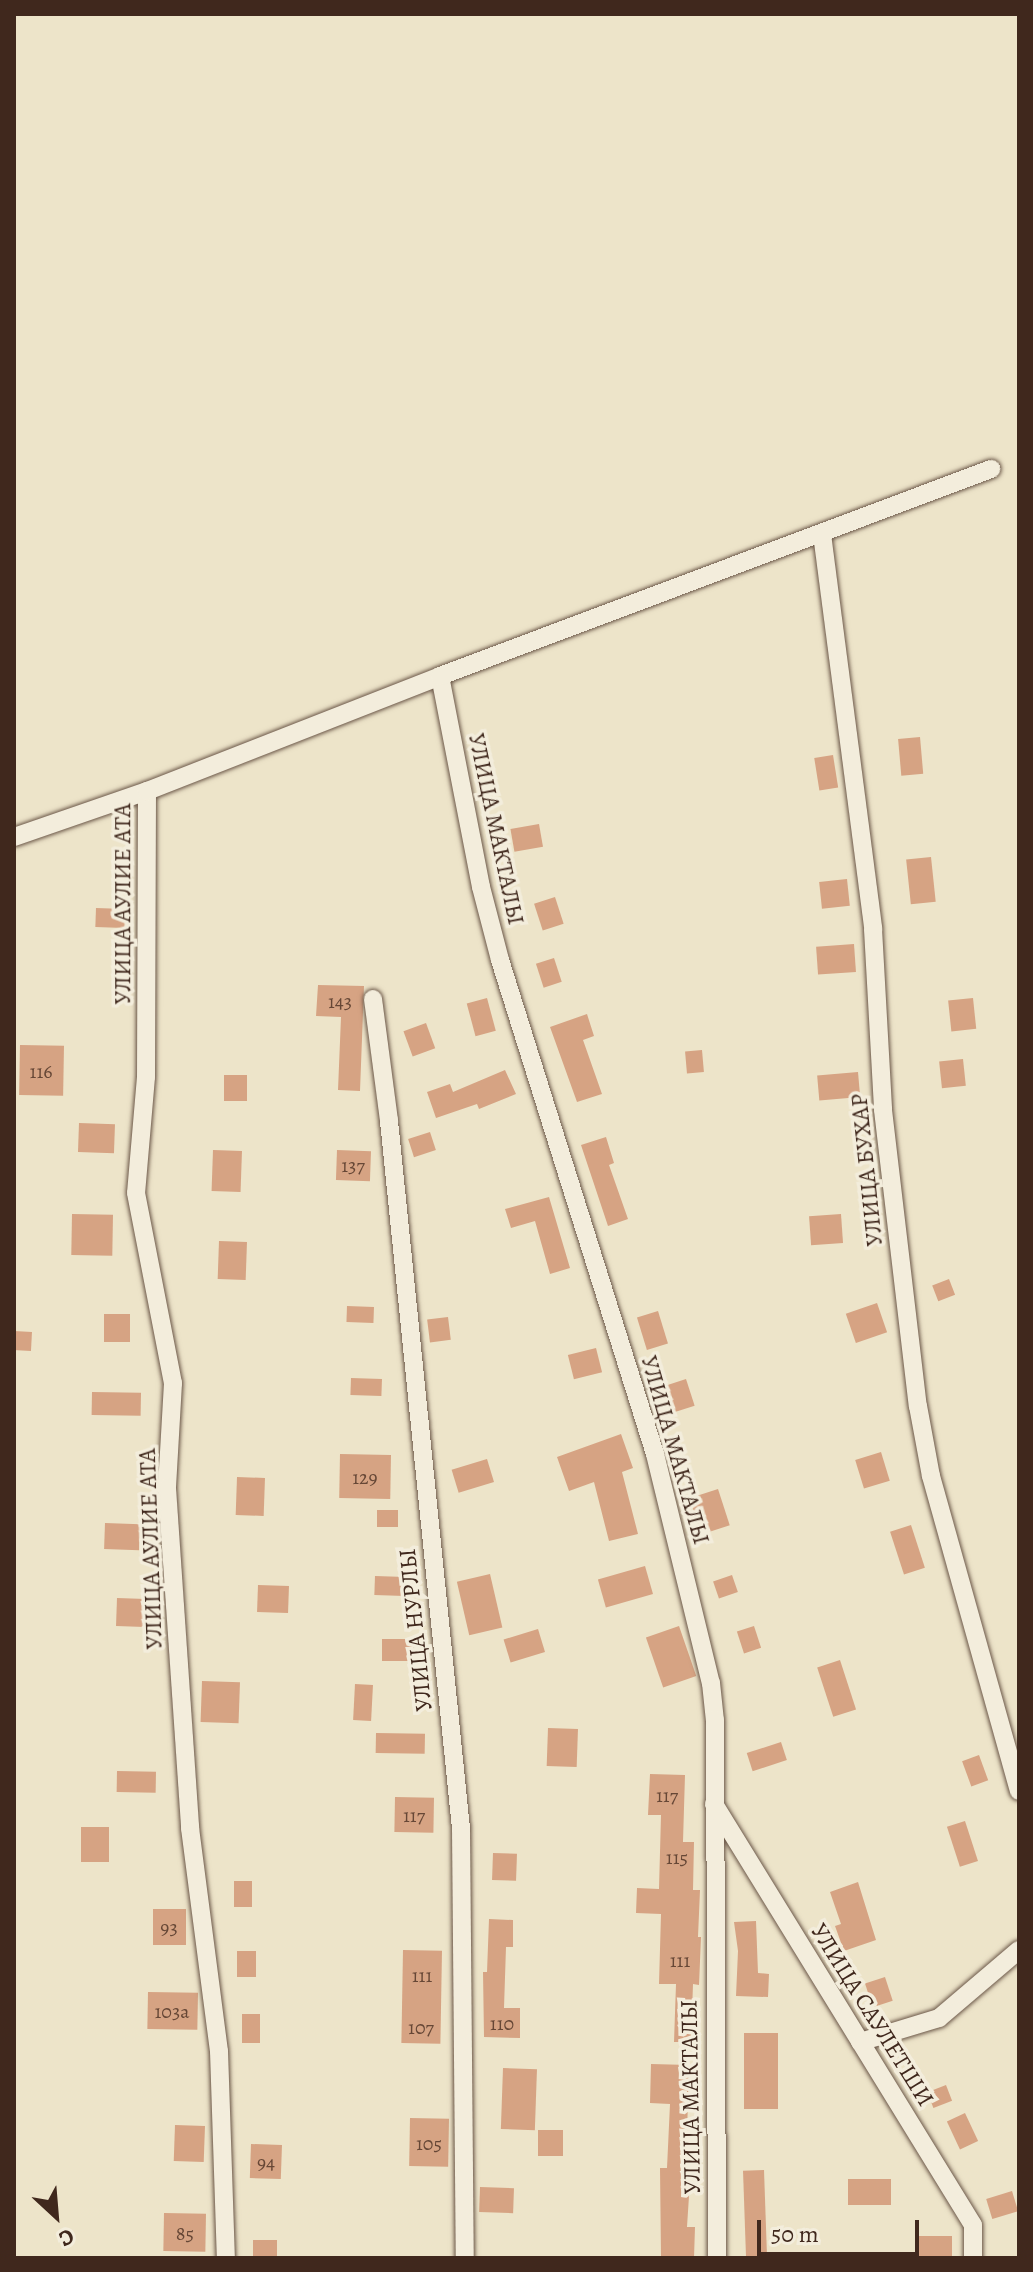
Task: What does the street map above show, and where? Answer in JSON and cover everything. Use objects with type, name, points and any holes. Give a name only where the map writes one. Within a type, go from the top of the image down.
[{"type":"street","points":[[14,837],[147,791],[440,676],[991,469]]},
{"type":"street","name":"УЛИЦА БУХАР","points":[[822,534],[873,929],[883,1110],[918,1406],[931,1476],[1019,1791]]},
{"type":"street","name":"УЛИЦА МАКТАЛЫ","points":[[440,676],[481,887],[500,960],[655,1454],[711,1683],[715,1720],[717,2258]]},
{"type":"street","name":"УЛИЦА АУЛИЕ АТА","points":[[147,791],[146,1077],[136,1193],[173,1383],[167,1488],[190,1828],[219,2051],[226,2258]]},
{"type":"street","name":"УЛИЦА НУРЛЫ","points":[[373,999],[389,1121],[461,1828],[465,2258]]},
{"type":"street","name":"УЛИЦА САУЛЕТШИ","points":[[713,1802],[973,2225],[973,2258]]},
{"type":"street","points":[[860,2042],[939,2018],[1019,1950]]},
{"type":"building","points":[[920,737],[923,774],[901,776],[898,739]]},
{"type":"building","points":[[833,755],[838,788],[819,791],[814,758]]},
{"type":"building","points":[[539,824],[543,847],[514,852],[510,829]]},
{"type":"building","points":[[931,857],[936,902],[911,904],[906,860]]},
{"type":"building","points":[[847,879],[850,906],[822,909],[819,882]]},
{"type":"building","points":[[555,897],[564,924],[543,930],[534,904]]},
{"type":"building","points":[[96,908],[125,909],[124,928],[95,927]]},
{"type":"building","points":[[854,944],[856,972],[818,975],[816,947]]},
{"type":"building","points":[[554,958],[562,982],[544,988],[536,964]]},
{"type":"building","points":[[318,985],[364,986],[360,1091],[338,1090],[341,1017],[316,1016]]},
{"type":"building","points":[[487,998],[496,1031],[476,1036],[467,1003]]},
{"type":"building","points":[[973,998],[976,1029],[951,1031],[948,1001]]},
{"type":"building","points":[[587,1014],[594,1036],[583,1040],[602,1094],[577,1102],[550,1027]]},
{"type":"building","points":[[426,1023],[435,1048],[413,1057],[403,1031]]},
{"type":"building","points":[[20,1045],[64,1046],[63,1096],[19,1095]]},
{"type":"building","points":[[702,1050],[704,1072],[687,1073],[685,1051]]},
{"type":"building","points":[[963,1059],[966,1086],[942,1088],[939,1062]]},
{"type":"building","points":[[505,1070],[516,1094],[479,1109],[477,1104],[436,1118],[427,1092],[450,1084],[453,1092]]},
{"type":"building","points":[[858,1072],[860,1097],[819,1100],[817,1076]]},
{"type":"building","points":[[224,1075],[247,1075],[247,1101],[224,1101]]},
{"type":"building","points":[[79,1123],[115,1124],[114,1153],[78,1152]]},
{"type":"building","points":[[430,1132],[436,1150],[414,1157],[408,1139]]},
{"type":"building","points":[[606,1137],[614,1163],[609,1165],[628,1219],[608,1226],[581,1145]]},
{"type":"building","points":[[213,1150],[242,1151],[241,1192],[212,1191]]},
{"type":"building","points":[[337,1150],[371,1151],[370,1181],[336,1180]]},
{"type":"building","points":[[549,1197],[570,1268],[550,1274],[535,1221],[511,1228],[505,1209]]},
{"type":"building","points":[[72,1214],[113,1215],[112,1256],[71,1255]]},
{"type":"building","points":[[841,1214],[843,1243],[811,1245],[809,1216]]},
{"type":"building","points":[[219,1241],[247,1242],[246,1280],[218,1279]]},
{"type":"building","points":[[949,1279],[955,1295],[938,1301],[932,1285]]},
{"type":"building","points":[[877,1303],[887,1332],[856,1343],[846,1314]]},
{"type":"building","points":[[347,1306],[374,1307],[373,1323],[346,1322]]},
{"type":"building","points":[[658,1311],[668,1344],[647,1350],[637,1317]]},
{"type":"building","points":[[104,1314],[130,1314],[130,1342],[104,1342]]},
{"type":"building","points":[[448,1317],[451,1340],[430,1342],[427,1320]]},
{"type":"building","points":[[14,1331],[32,1332],[31,1351],[14,1350]]},
{"type":"building","points":[[596,1348],[602,1372],[574,1379],[568,1355]]},
{"type":"building","points":[[351,1378],[382,1379],[381,1396],[350,1395]]},
{"type":"building","points":[[686,1379],[695,1406],[667,1415],[658,1388]]},
{"type":"building","points":[[92,1392],[141,1393],[141,1416],[92,1415]]},
{"type":"building","points":[[621,1434],[633,1468],[622,1472],[638,1534],[609,1541],[594,1482],[569,1491],[557,1457]]},
{"type":"building","points":[[881,1452],[890,1481],[864,1489],[855,1460]]},
{"type":"building","points":[[340,1454],[391,1455],[390,1499],[339,1498]]},
{"type":"building","points":[[487,1459],[494,1482],[459,1493],[452,1470]]},
{"type":"building","points":[[237,1477],[265,1478],[264,1516],[236,1515]]},
{"type":"building","points":[[718,1489],[730,1525],[701,1534],[689,1498]]},
{"type":"building","points":[[377,1510],[398,1510],[398,1527],[377,1527]]},
{"type":"building","points":[[105,1523],[140,1524],[139,1550],[104,1549]]},
{"type":"building","points":[[911,1525],[925,1568],[904,1575],[890,1532]]},
{"type":"building","points":[[645,1566],[653,1594],[606,1607],[598,1580]]},
{"type":"building","points":[[490,1574],[502,1628],[469,1635],[457,1582]]},
{"type":"building","points":[[732,1575],[738,1592],[719,1599],[713,1582]]},
{"type":"building","points":[[375,1576],[413,1577],[412,1596],[374,1595]]},
{"type":"building","points":[[258,1585],[289,1586],[288,1613],[257,1612]]},
{"type":"building","points":[[117,1598],[153,1599],[152,1627],[116,1626]]},
{"type":"building","points":[[679,1626],[696,1676],[663,1688],[646,1637]]},
{"type":"building","points":[[754,1626],[761,1648],[744,1653],[737,1632]]},
{"type":"building","points":[[538,1629],[545,1652],[511,1662],[504,1640]]},
{"type":"building","points":[[382,1639],[414,1639],[414,1661],[382,1661]]},
{"type":"building","points":[[840,1660],[856,1709],[833,1717],[817,1667]]},
{"type":"building","points":[[202,1681],[240,1682],[239,1723],[201,1722]]},
{"type":"building","points":[[355,1684],[373,1685],[371,1721],[353,1720]]},
{"type":"building","points":[[548,1728],[578,1729],[577,1767],[547,1766]]},
{"type":"building","points":[[376,1733],[425,1734],[425,1754],[376,1753]]},
{"type":"building","points":[[781,1742],[787,1760],[753,1771],[747,1753]]},
{"type":"building","points":[[979,1755],[988,1780],[971,1787],[962,1761]]},
{"type":"building","points":[[117,1771],[156,1772],[156,1793],[117,1792]]},
{"type":"building","points":[[650,1774],[685,1775],[683,1842],[694,1842],[693,1890],[700,1890],[699,1985],[693,1984],[691,2042],[674,2042],[676,1984],[659,1984],[661,1914],[636,1913],[637,1888],[659,1889],[661,1815],[648,1815]]},
{"type":"building","points":[[395,1797],[434,1798],[433,1833],[394,1832]]},
{"type":"building","points":[[965,1821],[978,1861],[960,1867],[947,1827]]},
{"type":"building","points":[[81,1827],[109,1827],[109,1862],[81,1862]]},
{"type":"building","points":[[493,1853],[517,1854],[516,1881],[492,1880]]},
{"type":"building","points":[[234,1881],[252,1881],[252,1907],[234,1907]]},
{"type":"building","points":[[858,1882],[876,1940],[844,1951],[835,1926],[841,1924],[830,1892]]},
{"type":"building","points":[[153,1909],[186,1909],[186,1945],[153,1945]]},
{"type":"building","points":[[489,1919],[513,1920],[513,1947],[506,1947],[504,2008],[520,2008],[520,2038],[484,2037],[483,1972],[487,1972]]},
{"type":"building","points":[[756,1921],[758,1973],[769,1974],[768,1997],[736,1996],[738,1951],[734,1922]]},
{"type":"building","points":[[403,1950],[442,1951],[440,2044],[401,2043]]},
{"type":"building","points":[[237,1951],[256,1951],[256,1977],[237,1977]]},
{"type":"building","points":[[885,1977],[893,2001],[873,2007],[865,1983]]},
{"type":"building","points":[[148,1992],[198,1993],[197,2030],[147,2029]]},
{"type":"building","points":[[242,2014],[260,2014],[260,2043],[242,2043]]},
{"type":"building","points":[[744,2033],[778,2033],[778,2109],[744,2109]]},
{"type":"building","points":[[651,2064],[689,2065],[687,2134],[693,2134],[687,2227],[695,2227],[694,2258],[661,2258],[660,2168],[667,2168],[670,2104],[650,2103]]},
{"type":"building","points":[[503,2068],[537,2069],[535,2130],[501,2129]]},
{"type":"building","points":[[946,2085],[952,2101],[933,2108],[927,2092]]},
{"type":"building","points":[[965,2113],[978,2141],[960,2150],[947,2121]]},
{"type":"building","points":[[410,2118],[449,2119],[448,2167],[409,2166]]},
{"type":"building","points":[[175,2125],[205,2126],[204,2162],[174,2161]]},
{"type":"building","points":[[538,2130],[563,2130],[563,2156],[538,2156]]},
{"type":"building","points":[[251,2144],[282,2145],[281,2179],[250,2178]]},
{"type":"building","points":[[764,2170],[767,2258],[746,2258],[743,2171]]},
{"type":"building","points":[[848,2179],[891,2179],[891,2205],[848,2205]]},
{"type":"building","points":[[480,2187],[514,2188],[513,2213],[479,2212]]},
{"type":"building","points":[[1012,2191],[1018,2211],[992,2219],[986,2199]]},
{"type":"building","points":[[164,2213],[206,2214],[205,2252],[163,2251]]},
{"type":"building","points":[[919,2236],[952,2236],[952,2258],[919,2258]]},
{"type":"building","points":[[253,2240],[277,2240],[277,2256],[253,2256]]}]
